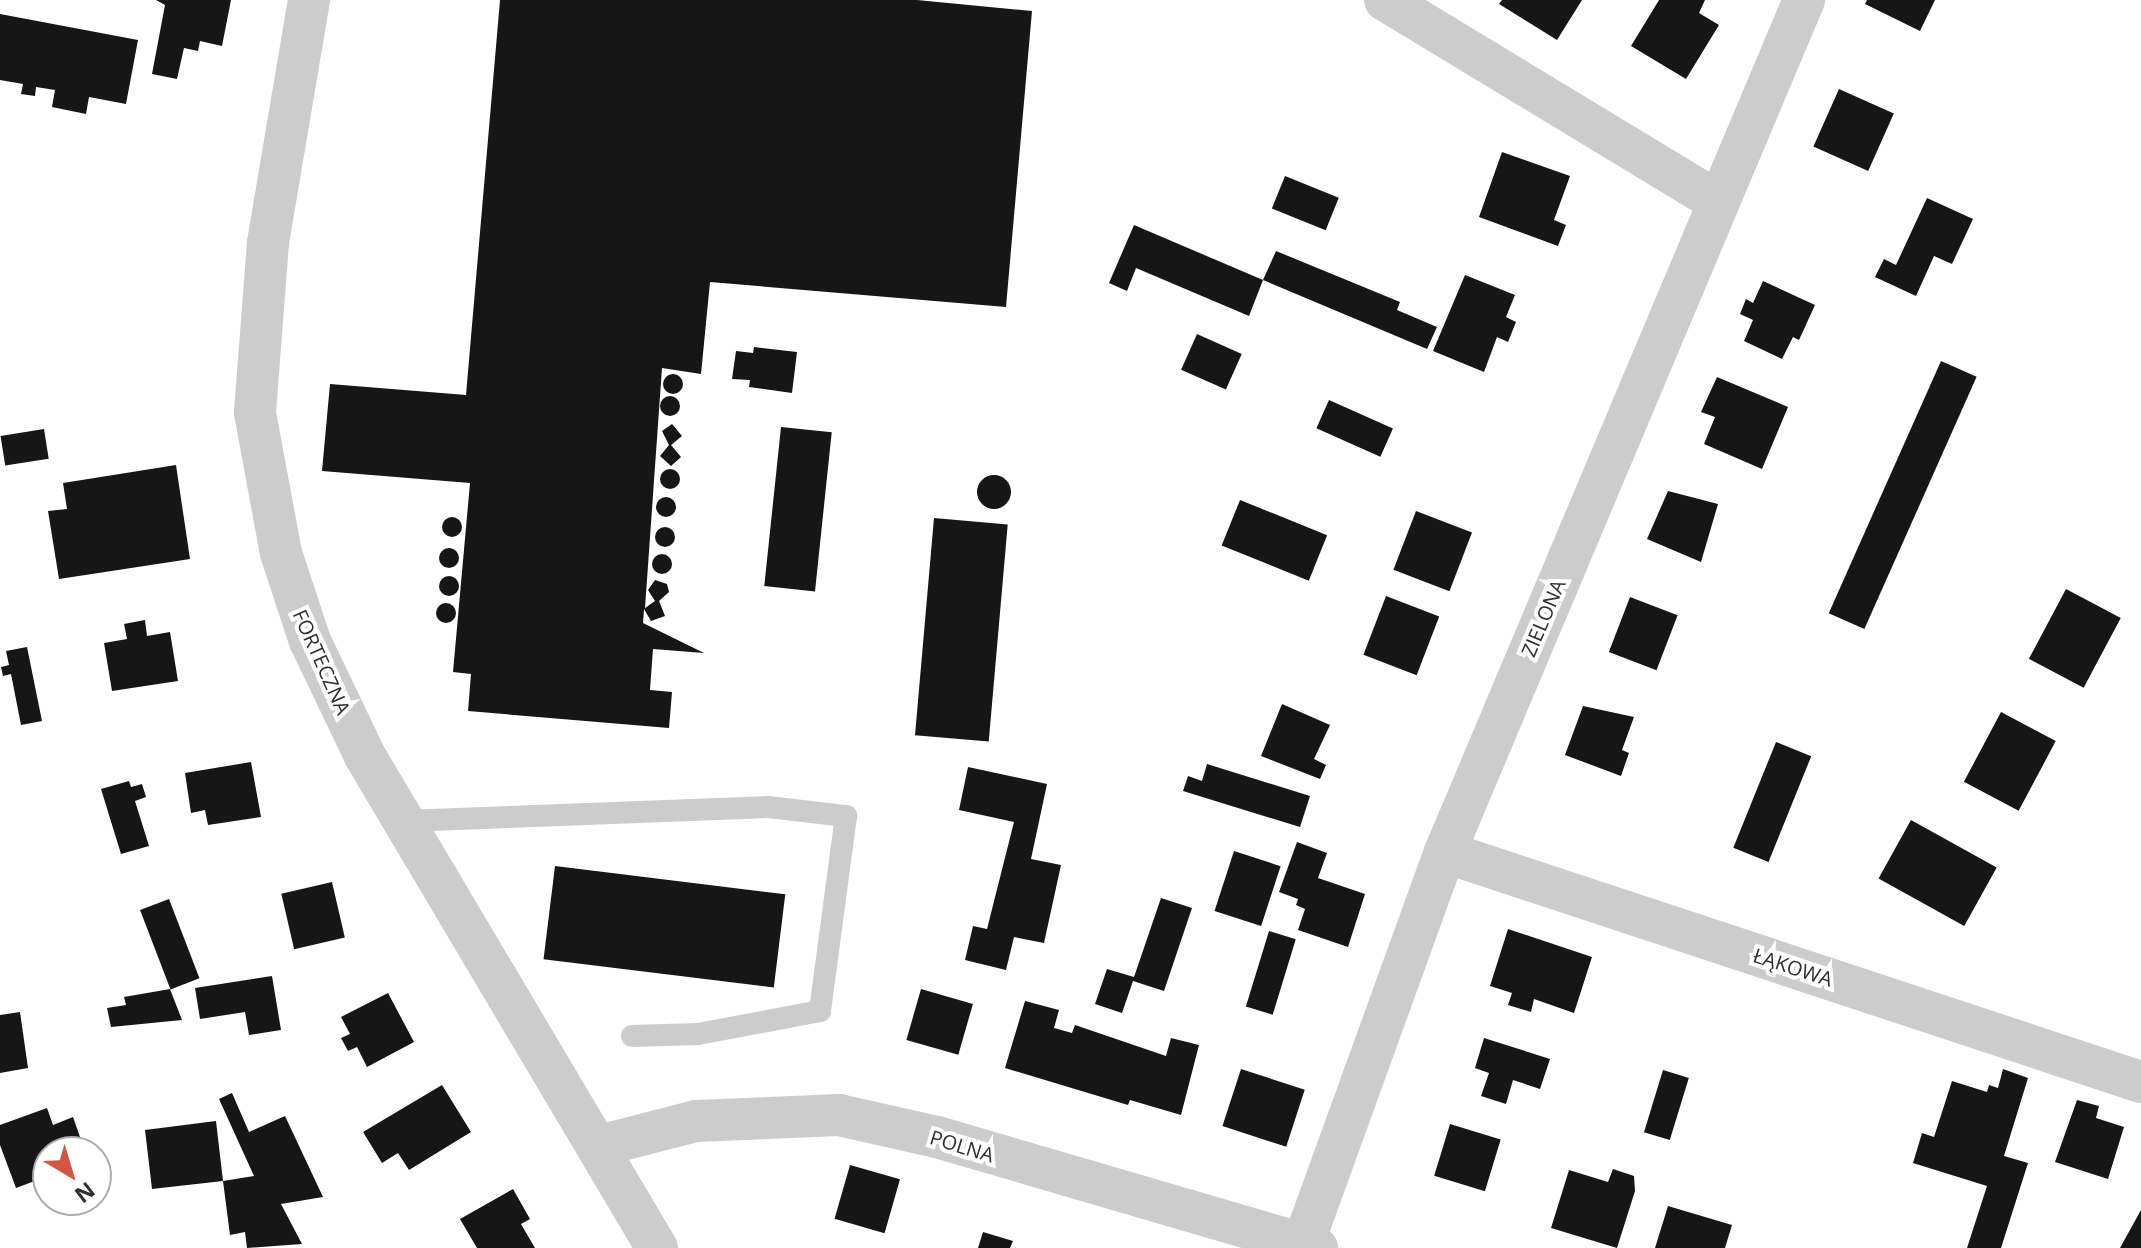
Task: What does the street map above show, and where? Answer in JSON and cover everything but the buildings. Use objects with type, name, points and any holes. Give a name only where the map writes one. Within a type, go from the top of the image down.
[{"type":"street","name":"FORTECZNA","points":[[309,0],[268,243],[257,426],[281,553],[310,641],[365,756],[657,1248]]},
{"type":"street","points":[[1385,0],[1717,201]]},
{"type":"street","name":"ZIELONA","points":[[1310,1246],[1445,852],[1804,0]]},
{"type":"street","name":"ŁĄKOWA","points":[[1445,852],[2141,1082]]},
{"type":"street","name":"POLNA","points":[[599,1146],[696,1121],[839,1115],[937,1137],[1057,1176],[1310,1246]]},
{"type":"lane","points":[[404,821],[768,807],[846,816],[820,1011],[698,1034],[632,1036]]}]
